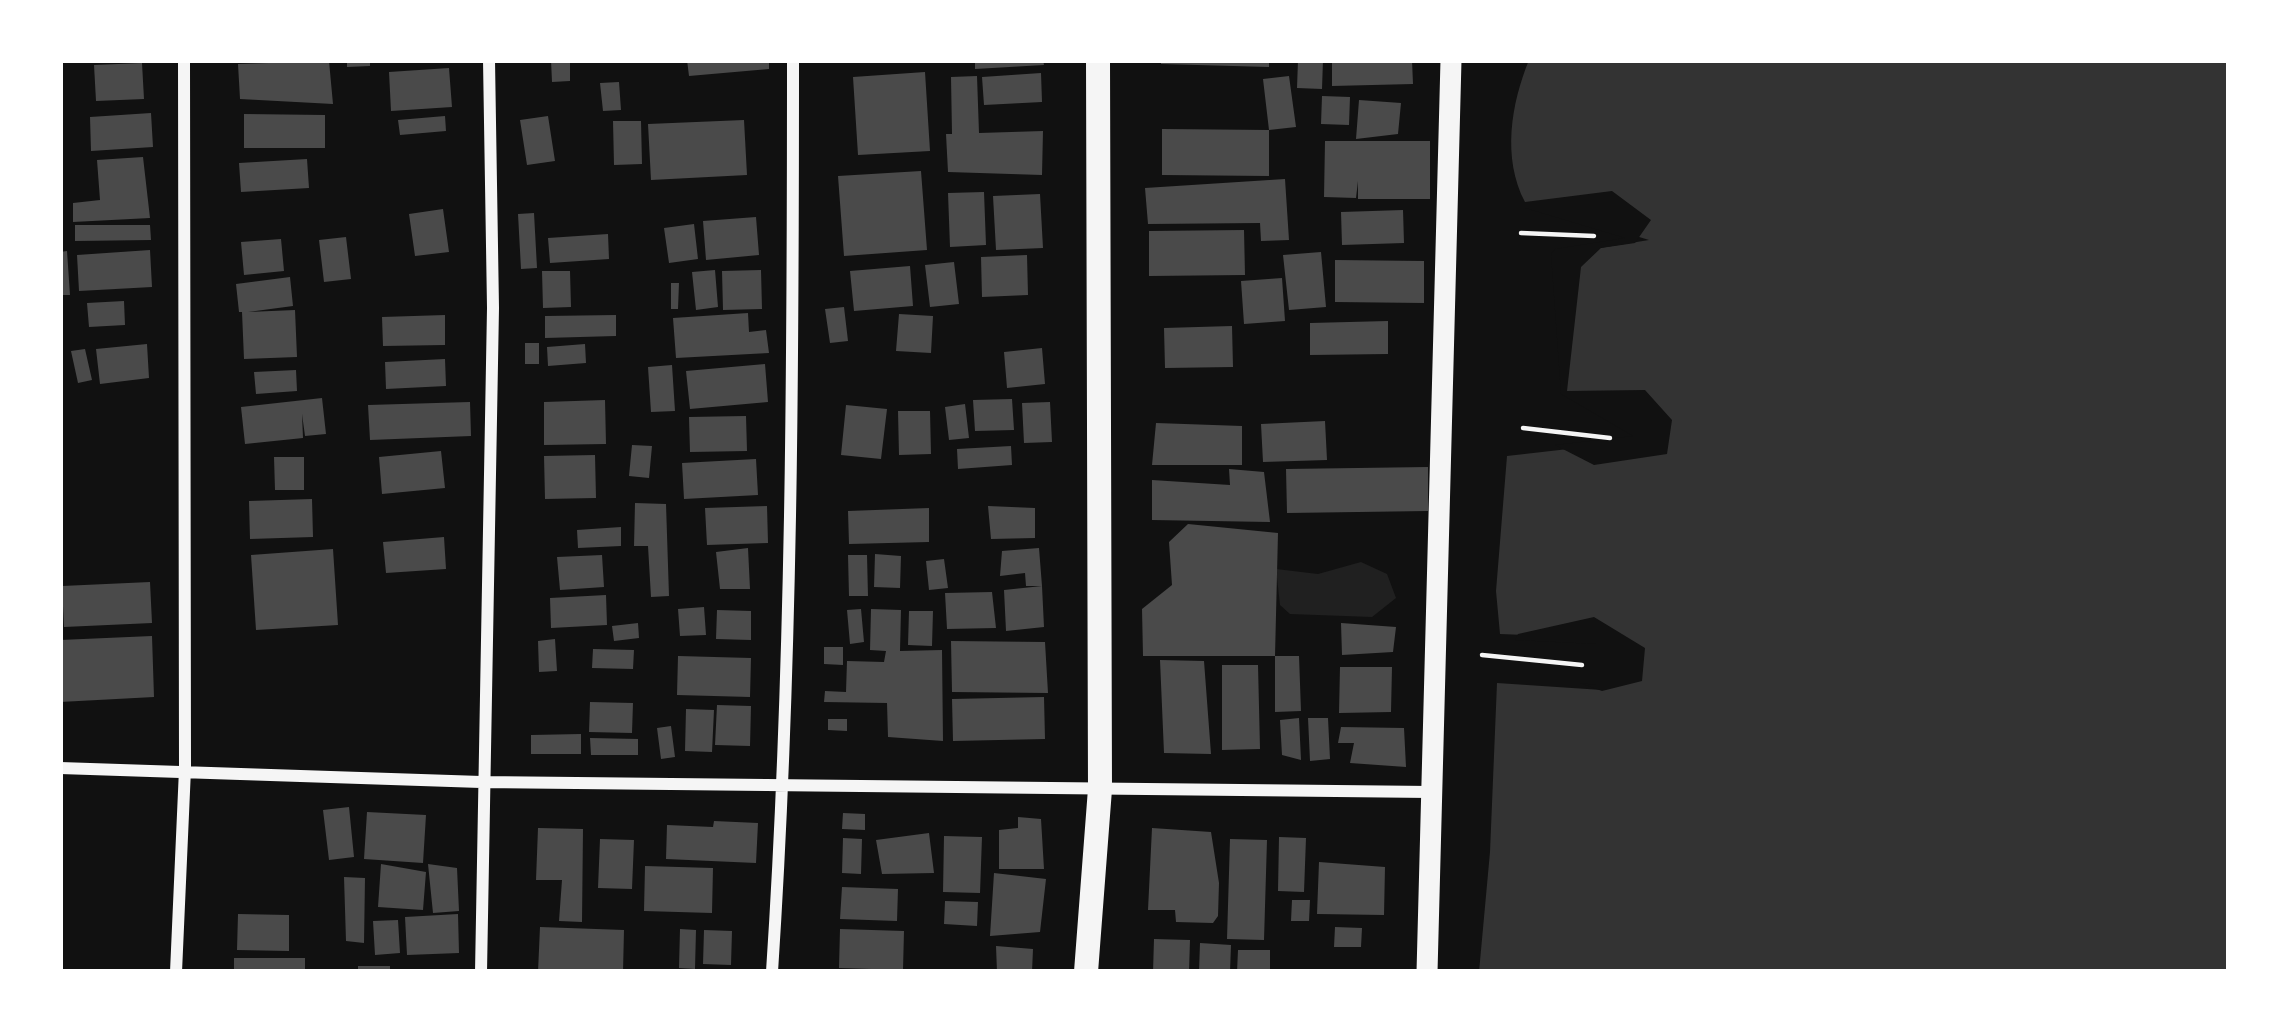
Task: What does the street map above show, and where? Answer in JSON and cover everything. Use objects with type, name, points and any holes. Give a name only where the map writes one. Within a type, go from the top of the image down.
[{"type":"main road","points":[[1086,972],[1100,789],[1098,60]]},
{"type":"main road","points":[[1427,972],[1451,60]]},
{"type":"street","points":[[176,972],[185,770],[184,60]]},
{"type":"street","points":[[481,972],[493,308],[489,60]]},
{"type":"street","points":[[772,972],[784,785],[793,60]]},
{"type":"street","points":[[60,768],[482,782],[1430,792]]},
{"type":"path","points":[[1521,233],[1594,236]]},
{"type":"path","points":[[1523,428],[1610,438]]},
{"type":"path","points":[[1482,656],[1582,664]]},
{"type":"shaded area","points":[[1529,60],[2229,60],[2229,972],[1479,972],[1497,683],[1602,690],[1600,638],[1500,634],[1496,591],[1507,456],[1647,440],[1567,391],[1557,255],[1649,240],[1525,202],[1511,149],[1518,95]]},
{"type":"shaded area","points":[[1361,562],[1387,574],[1396,598],[1372,617],[1290,614],[1280,605],[1276,569],[1318,574]]},
{"type":"pier","points":[[1612,191],[1651,220],[1635,243],[1601,248],[1581,267],[1567,391],[1645,390],[1672,420],[1667,454],[1594,465],[1555,445],[1633,436],[1561,394],[1551,254],[1555,249],[1625,238],[1525,208],[1525,202]]},
{"type":"pier","points":[[1594,617],[1645,648],[1642,681],[1602,691],[1580,683],[1596,685],[1596,644],[1515,640],[1518,634]]},
{"type":"building","points":[[347,60],[370,60],[370,66],[347,67]]},
{"type":"building","points":[[551,60],[570,60],[570,81],[552,82]]},
{"type":"building","points":[[687,60],[769,60],[769,69],[689,76]]},
{"type":"building","points":[[975,60],[1043,60],[1044,65],[975,69]]},
{"type":"building","points":[[1161,60],[1269,60],[1269,67],[1161,64]]},
{"type":"building","points":[[1298,60],[1323,60],[1322,89],[1297,88]]},
{"type":"building","points":[[1332,60],[1412,60],[1413,84],[1332,86]]},
{"type":"building","points":[[329,61],[333,104],[240,99],[238,64]]},
{"type":"building","points":[[142,63],[144,99],[96,101],[94,65]]},
{"type":"building","points":[[449,68],[452,107],[391,111],[389,72]]},
{"type":"building","points":[[925,72],[930,151],[858,155],[853,77]]},
{"type":"building","points":[[1041,73],[1042,102],[984,105],[982,77]]},
{"type":"building","points":[[977,76],[979,133],[1043,131],[1042,175],[948,172],[951,77]]},
{"type":"building","points":[[1289,76],[1296,127],[1269,130],[1263,79]]},
{"type":"building","points":[[619,82],[621,110],[603,111],[600,83]]},
{"type":"building","points":[[1322,96],[1350,97],[1349,125],[1321,124]]},
{"type":"building","points":[[1359,100],[1401,103],[1398,134],[1356,139]]},
{"type":"building","points":[[151,113],[153,147],[91,151],[90,117]]},
{"type":"building","points":[[244,114],[325,115],[325,148],[244,148]]},
{"type":"building","points":[[445,116],[446,131],[400,135],[398,120]]},
{"type":"building","points":[[548,116],[555,161],[527,165],[520,120]]},
{"type":"building","points":[[744,120],[747,175],[651,180],[648,124]]},
{"type":"building","points":[[613,121],[641,121],[642,164],[614,165]]},
{"type":"building","points":[[1162,129],[1269,130],[1269,176],[1162,175]]},
{"type":"building","points":[[1325,141],[1430,141],[1430,199],[1358,199],[1358,181],[1356,198],[1324,197]]},
{"type":"building","points":[[143,157],[150,218],[73,222],[73,203],[100,200],[97,160]]},
{"type":"building","points":[[307,159],[309,188],[241,192],[239,163]]},
{"type":"building","points":[[921,171],[927,250],[844,256],[838,176]]},
{"type":"building","points":[[1285,179],[1289,240],[1261,241],[1260,223],[1148,224],[1145,188]]},
{"type":"building","points":[[984,192],[986,245],[950,247],[948,193]]},
{"type":"building","points":[[1040,194],[1043,248],[996,250],[993,196]]},
{"type":"building","points":[[443,209],[449,252],[415,256],[409,214]]},
{"type":"building","points":[[1403,210],[1404,243],[1342,245],[1341,212]]},
{"type":"building","points":[[534,213],[537,268],[521,269],[518,214]]},
{"type":"building","points":[[756,217],[759,255],[706,260],[703,221]]},
{"type":"building","points":[[694,224],[698,259],[669,263],[664,228]]},
{"type":"building","points":[[75,225],[150,225],[151,240],[75,241]]},
{"type":"building","points":[[1244,230],[1245,275],[1149,276],[1149,231]]},
{"type":"building","points":[[608,234],[609,259],[550,263],[548,238]]},
{"type":"building","points":[[346,237],[351,279],[324,282],[319,240]]},
{"type":"building","points":[[281,239],[284,271],[244,275],[241,242]]},
{"type":"building","points":[[150,250],[152,287],[79,291],[77,255]]},
{"type":"building","points":[[67,251],[70,295],[60,295],[60,252]]},
{"type":"building","points":[[1321,252],[1326,307],[1289,310],[1283,255]]},
{"type":"building","points":[[1027,255],[1028,295],[982,297],[981,257]]},
{"type":"building","points":[[1335,260],[1424,261],[1424,303],[1335,302]]},
{"type":"building","points":[[954,262],[959,304],[930,307],[925,265]]},
{"type":"building","points":[[910,266],[913,306],[854,311],[850,271]]},
{"type":"building","points":[[715,270],[718,307],[696,310],[692,272]]},
{"type":"building","points":[[761,270],[762,309],[723,310],[722,271]]},
{"type":"building","points":[[542,271],[570,271],[571,307],[543,308]]},
{"type":"building","points":[[290,277],[293,306],[248,312],[295,310],[297,357],[244,359],[236,284]]},
{"type":"building","points":[[1282,278],[1285,321],[1244,324],[1241,281]]},
{"type":"building","points":[[671,283],[679,283],[678,309],[671,309]]},
{"type":"building","points":[[124,301],[125,325],[89,327],[87,303]]},
{"type":"building","points":[[844,307],[848,341],[830,343],[825,309]]},
{"type":"building","points":[[748,313],[749,332],[766,330],[769,353],[676,358],[673,318]]},
{"type":"building","points":[[899,314],[933,316],[931,353],[896,351]]},
{"type":"building","points":[[445,315],[445,345],[383,346],[382,317]]},
{"type":"building","points":[[616,315],[616,336],[545,338],[545,316]]},
{"type":"building","points":[[1388,321],[1388,354],[1310,355],[1310,323]]},
{"type":"building","points":[[1232,326],[1233,367],[1165,368],[1164,328]]},
{"type":"building","points":[[525,343],[539,343],[539,364],[525,364]]},
{"type":"building","points":[[147,344],[149,378],[100,384],[96,349]]},
{"type":"building","points":[[585,344],[586,363],[548,366],[547,347]]},
{"type":"building","points":[[1042,348],[1045,384],[1007,388],[1004,352]]},
{"type":"building","points":[[85,349],[92,380],[78,383],[71,351]]},
{"type":"building","points":[[445,359],[446,386],[386,389],[385,362]]},
{"type":"building","points":[[765,364],[768,402],[690,409],[686,371]]},
{"type":"building","points":[[672,365],[675,411],[651,412],[648,367]]},
{"type":"building","points":[[296,370],[297,391],[256,394],[254,372]]},
{"type":"building","points":[[322,398],[326,434],[305,436],[302,414],[303,438],[245,444],[241,407]]},
{"type":"building","points":[[1012,399],[1014,430],[975,431],[973,400]]},
{"type":"building","points":[[605,400],[606,444],[544,445],[544,402]]},
{"type":"building","points":[[470,402],[471,436],[370,440],[368,405]]},
{"type":"building","points":[[1050,402],[1052,442],[1024,443],[1022,403]]},
{"type":"building","points":[[965,404],[969,438],[949,440],[945,407]]},
{"type":"building","points":[[846,405],[887,409],[881,459],[841,455]]},
{"type":"building","points":[[898,411],[930,411],[931,454],[899,455]]},
{"type":"building","points":[[746,416],[747,451],[690,452],[689,417]]},
{"type":"building","points":[[1325,421],[1327,460],[1263,462],[1261,424]]},
{"type":"building","points":[[1156,423],[1242,426],[1242,465],[1152,465]]},
{"type":"building","points":[[632,445],[652,446],[649,478],[629,476]]},
{"type":"building","points":[[1011,446],[1012,465],[958,469],[957,449]]},
{"type":"building","points":[[441,451],[445,488],[382,494],[379,457]]},
{"type":"building","points":[[595,455],[596,498],[545,499],[544,456]]},
{"type":"building","points":[[274,457],[304,457],[304,490],[275,490]]},
{"type":"building","points":[[756,459],[758,495],[684,499],[682,463]]},
{"type":"building","points":[[1428,467],[1428,511],[1287,513],[1286,469]]},
{"type":"building","points":[[1229,469],[1264,472],[1270,522],[1152,520],[1152,480],[1230,485]]},
{"type":"building","points":[[312,499],[313,537],[250,539],[249,501]]},
{"type":"building","points":[[635,503],[666,504],[669,596],[651,597],[648,546],[634,546]]},
{"type":"building","points":[[767,506],[768,543],[707,545],[705,508]]},
{"type":"building","points":[[988,506],[1035,508],[1035,538],[991,539]]},
{"type":"building","points":[[929,508],[929,542],[849,544],[848,511]]},
{"type":"building","points":[[1188,524],[1278,533],[1275,656],[1143,656],[1142,609],[1172,585],[1169,542]]},
{"type":"building","points":[[621,527],[621,546],[578,548],[577,530]]},
{"type":"building","points":[[444,537],[446,569],[386,573],[383,542]]},
{"type":"building","points":[[748,548],[750,589],[720,589],[716,552]]},
{"type":"building","points":[[1039,548],[1042,586],[1026,586],[1025,573],[1000,576],[1002,551]]},
{"type":"building","points":[[333,549],[338,625],[256,630],[251,555]]},
{"type":"building","points":[[875,554],[901,556],[900,588],[874,587]]},
{"type":"building","points":[[602,555],[604,587],[560,590],[557,557]]},
{"type":"building","points":[[848,555],[867,555],[868,596],[849,596]]},
{"type":"building","points":[[944,559],[948,588],[929,590],[926,561]]},
{"type":"building","points":[[150,582],[152,623],[64,627],[62,586]]},
{"type":"building","points":[[1042,586],[1044,627],[1006,631],[1004,590]]},
{"type":"building","points":[[992,592],[996,628],[947,629],[945,593]]},
{"type":"building","points":[[606,595],[607,625],[551,628],[550,598]]},
{"type":"building","points":[[704,607],[706,635],[680,636],[678,609]]},
{"type":"building","points":[[861,609],[864,642],[850,644],[847,610]]},
{"type":"building","points":[[871,609],[901,610],[900,651],[942,650],[943,741],[888,737],[887,703],[824,702],[825,691],[846,692],[847,661],[884,662],[886,651],[870,650]]},
{"type":"building","points":[[717,610],[751,611],[751,640],[716,639]]},
{"type":"building","points":[[909,611],[933,611],[932,646],[908,645]]},
{"type":"building","points":[[638,623],[639,638],[614,641],[612,626]]},
{"type":"building","points":[[1341,623],[1396,627],[1393,652],[1342,655]]},
{"type":"building","points":[[152,636],[154,697],[60,702],[60,640]]},
{"type":"building","points":[[555,639],[557,671],[539,672],[538,641]]},
{"type":"building","points":[[951,641],[1045,642],[1048,693],[952,692]]},
{"type":"building","points":[[824,647],[843,647],[843,665],[824,664]]},
{"type":"building","points":[[593,649],[634,650],[633,669],[592,668]]},
{"type":"building","points":[[678,656],[751,658],[750,697],[677,695]]},
{"type":"building","points":[[1275,656],[1299,656],[1301,711],[1275,712]]},
{"type":"building","points":[[1160,660],[1204,661],[1211,754],[1164,753]]},
{"type":"building","points":[[1222,665],[1258,665],[1260,749],[1222,750]]},
{"type":"building","points":[[1340,667],[1392,667],[1391,712],[1339,713]]},
{"type":"building","points":[[1044,697],[1045,739],[953,741],[952,699]]},
{"type":"building","points":[[590,702],[633,703],[632,733],[589,732]]},
{"type":"building","points":[[717,705],[751,706],[750,746],[715,745]]},
{"type":"building","points":[[686,709],[714,710],[712,752],[685,751]]},
{"type":"building","points":[[1299,718],[1301,760],[1282,755],[1280,720]]},
{"type":"building","points":[[1308,718],[1328,718],[1330,759],[1310,761]]},
{"type":"building","points":[[828,719],[847,719],[847,731],[828,730]]},
{"type":"building","points":[[671,726],[675,757],[661,759],[657,728]]},
{"type":"building","points":[[1341,727],[1404,728],[1406,767],[1350,763],[1354,743],[1338,743]]},
{"type":"building","points":[[581,734],[581,754],[531,754],[531,735]]},
{"type":"building","points":[[590,738],[638,739],[638,755],[591,755]]},
{"type":"building","points":[[349,807],[354,857],[329,860],[323,810]]},
{"type":"building","points":[[367,812],[426,815],[423,863],[364,859]]},
{"type":"building","points":[[843,813],[865,814],[865,830],[842,829]]},
{"type":"building","points":[[1018,817],[1041,819],[1044,869],[999,869],[999,830],[1018,828]]},
{"type":"building","points":[[714,821],[758,823],[756,863],[666,859],[667,825],[713,827]]},
{"type":"building","points":[[538,828],[583,829],[582,922],[559,921],[562,880],[536,880]]},
{"type":"building","points":[[1152,828],[1211,832],[1219,883],[1218,916],[1213,923],[1176,922],[1175,910],[1148,910]]},
{"type":"building","points":[[929,833],[934,873],[882,874],[876,840]]},
{"type":"building","points":[[944,836],[982,837],[980,893],[943,892]]},
{"type":"building","points":[[1279,837],[1306,838],[1304,892],[1278,891]]},
{"type":"building","points":[[843,838],[862,839],[861,874],[842,873]]},
{"type":"building","points":[[600,839],[634,840],[632,889],[598,888]]},
{"type":"building","points":[[1230,839],[1267,840],[1264,940],[1227,939]]},
{"type":"building","points":[[1319,862],[1385,867],[1384,915],[1317,914]]},
{"type":"building","points":[[381,864],[426,872],[423,910],[378,907]]},
{"type":"building","points":[[428,864],[457,868],[459,911],[433,913]]},
{"type":"building","points":[[645,866],[713,868],[712,913],[644,911]]},
{"type":"building","points":[[994,873],[1046,879],[1040,932],[990,936]]},
{"type":"building","points":[[344,877],[365,878],[364,943],[346,941]]},
{"type":"building","points":[[842,887],[898,889],[897,921],[840,919]]},
{"type":"building","points":[[1292,900],[1310,900],[1309,921],[1291,921]]},
{"type":"building","points":[[945,901],[978,902],[977,926],[944,924]]},
{"type":"building","points":[[238,914],[289,915],[289,951],[237,950]]},
{"type":"building","points":[[458,914],[459,953],[407,955],[405,917]]},
{"type":"building","points":[[398,920],[400,953],[375,955],[373,921]]},
{"type":"building","points":[[540,927],[624,930],[623,972],[538,972]]},
{"type":"building","points":[[1335,927],[1362,928],[1361,947],[1334,947]]},
{"type":"building","points":[[680,929],[696,930],[695,969],[679,968]]},
{"type":"building","points":[[840,929],[904,931],[903,970],[839,968]]},
{"type":"building","points":[[704,930],[732,931],[731,965],[703,964]]},
{"type":"building","points":[[1154,939],[1190,940],[1189,972],[1153,972]]},
{"type":"building","points":[[1200,943],[1231,945],[1230,972],[1199,972]]},
{"type":"building","points":[[996,946],[1033,949],[1032,972],[997,972]]},
{"type":"building","points":[[1238,950],[1270,950],[1270,972],[1237,972]]},
{"type":"building","points":[[234,958],[305,958],[305,972],[234,972]]},
{"type":"building","points":[[358,966],[390,966],[390,972],[358,972]]}]
